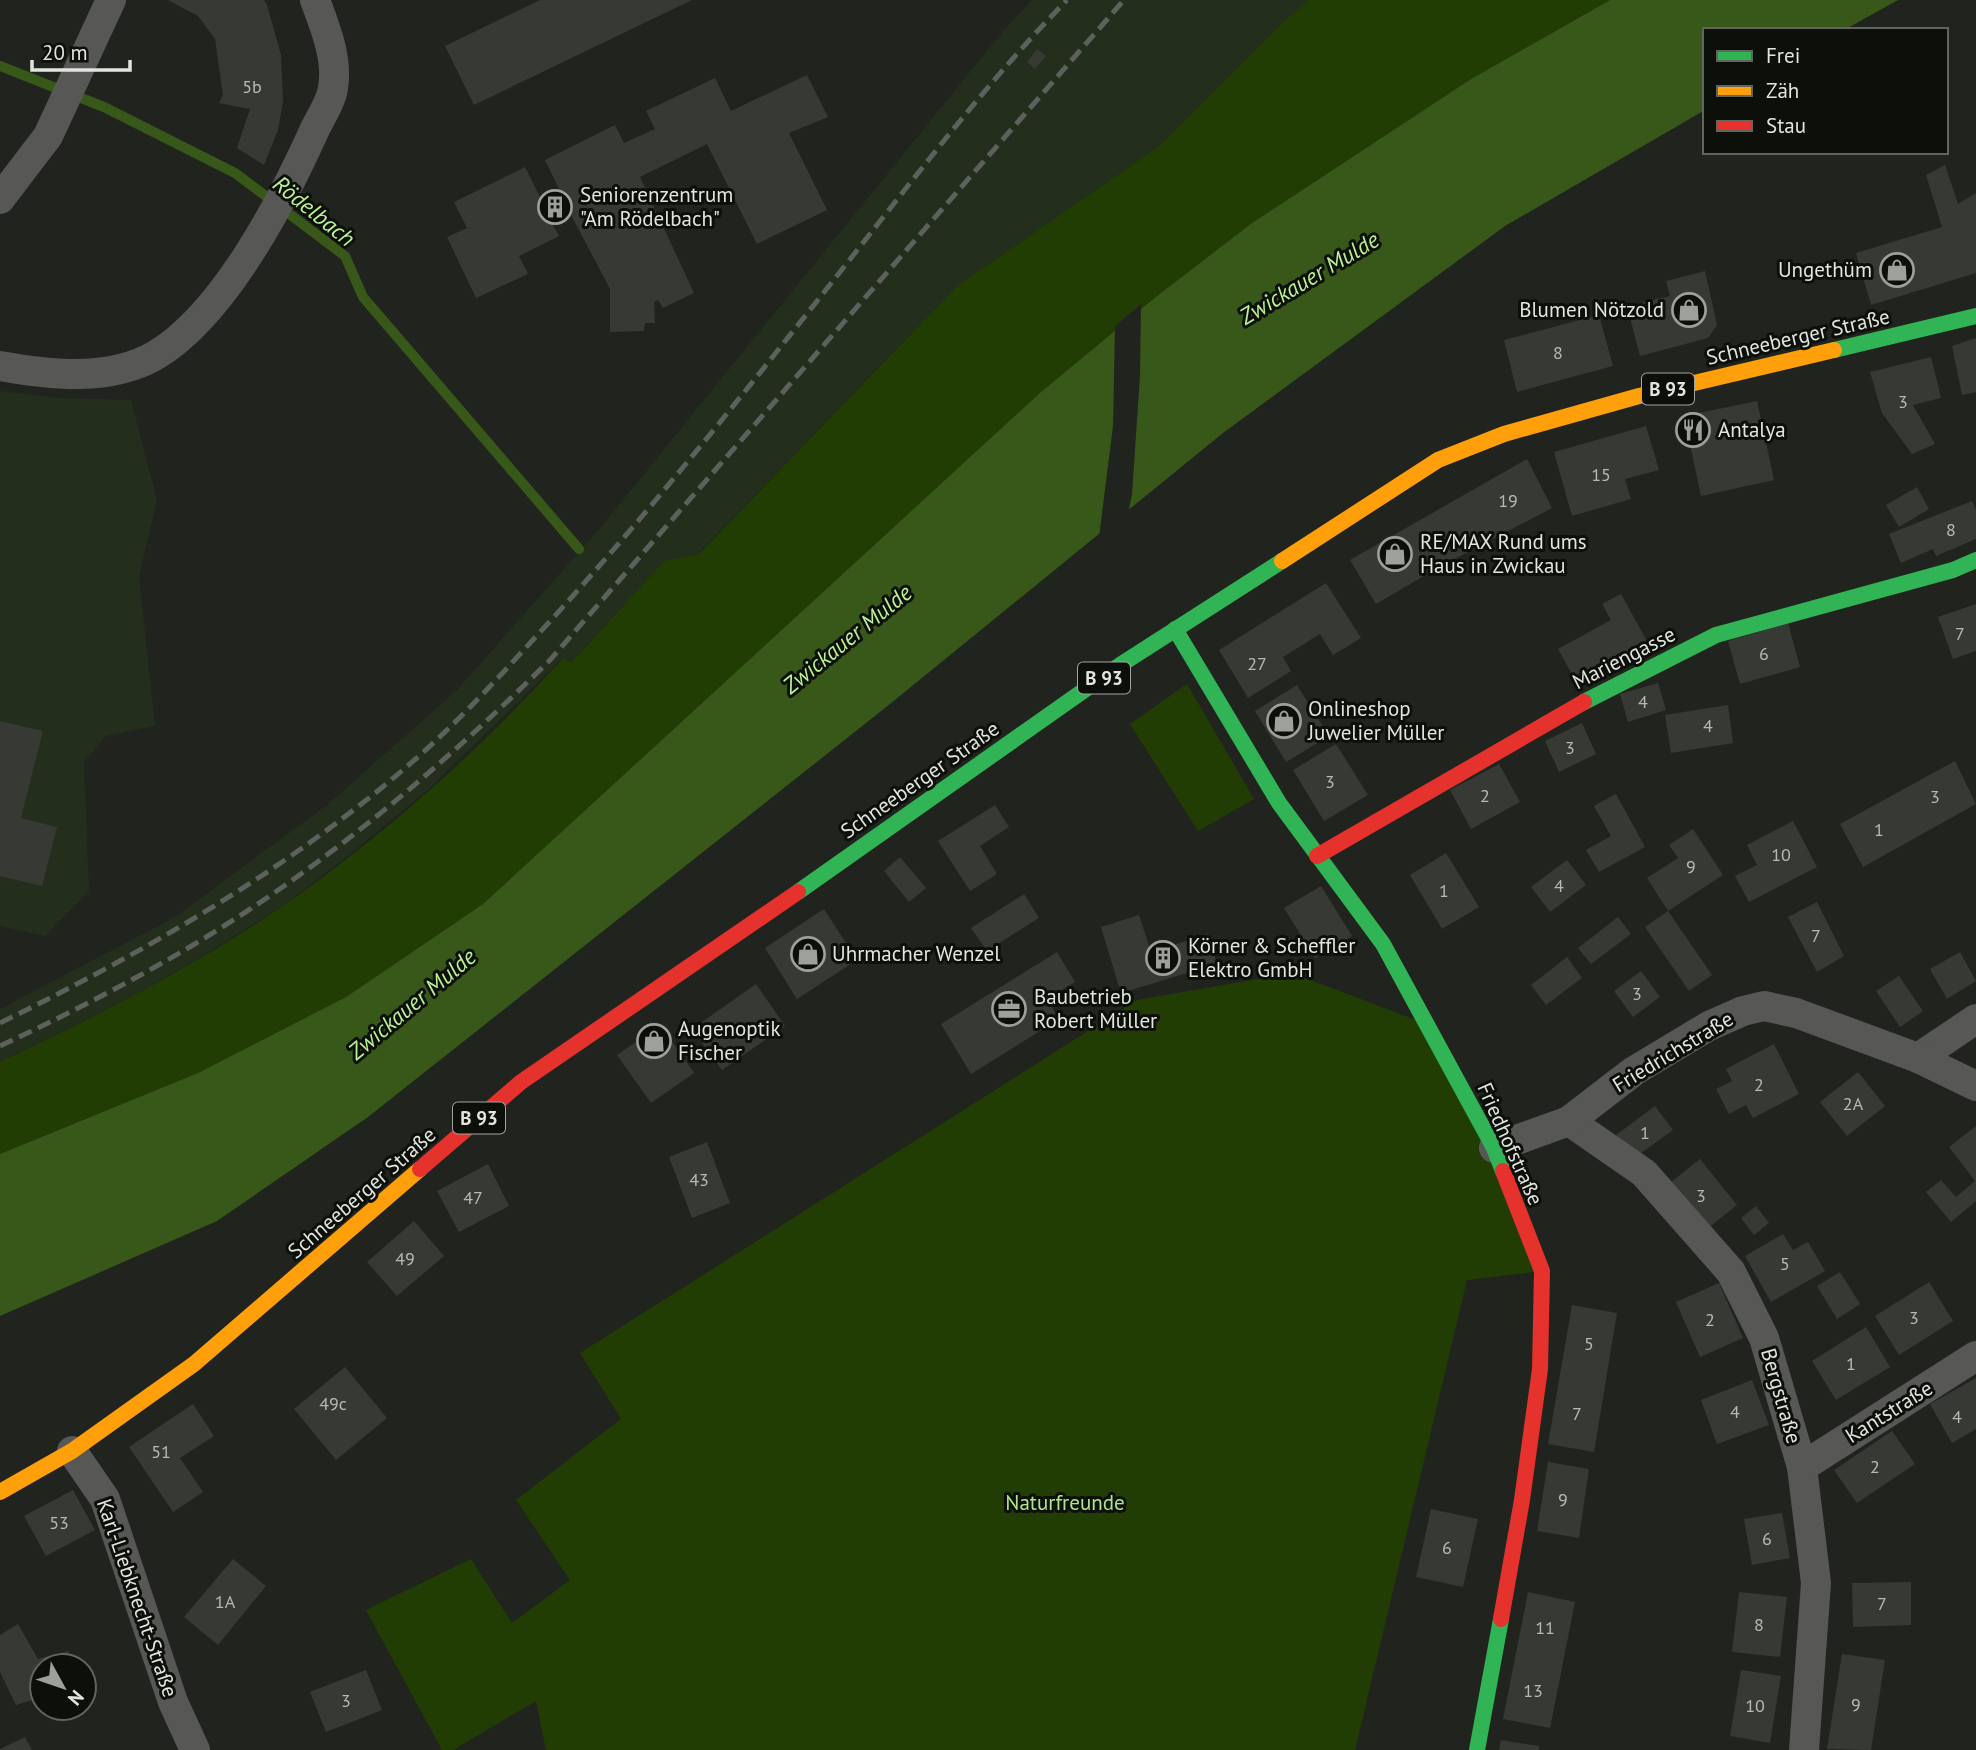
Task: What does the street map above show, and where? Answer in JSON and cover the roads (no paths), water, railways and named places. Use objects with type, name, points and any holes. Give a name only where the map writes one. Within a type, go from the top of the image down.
[{"type":"main road","name":"Schneeberger Straße","points":[[0,1492],[72,1451],[194,1364],[521,1082],[1175,629],[1438,460],[1504,433],[1639,396],[1976,316]]},
{"type":"main road","name":"Mariengasse","points":[[1317,856],[1578,705],[1716,635],[1953,570],[1976,560]]},
{"type":"main road","name":"Friedhofstraße","points":[[1175,629],[1279,803],[1382,944],[1494,1148],[1542,1271],[1539,1369],[1524,1487],[1477,1750]]},
{"type":"street","points":[[0,199],[48,136],[111,0]]},
{"type":"street","points":[[0,366],[54,374],[112,371],[156,355],[205,315],[289,187],[333,88],[330,39],[315,0]]},
{"type":"street","name":"Friedrichstraße","points":[[1494,1148],[1569,1121],[1634,1070],[1709,1026],[1743,1011],[1764,1006],[1796,1013],[1918,1058],[1976,1086]]},
{"type":"street","points":[[1918,1058],[1976,1019]]},
{"type":"street","name":"Bergstraße","points":[[1569,1121],[1644,1173],[1731,1272],[1764,1338],[1802,1467],[1816,1583],[1804,1750]]},
{"type":"street","name":"Kantstraße","points":[[1802,1467],[1976,1356]]},
{"type":"street","name":"Karl-Liebknecht-Straße","points":[[72,1451],[105,1499],[173,1702],[195,1750]]},
{"type":"water","name":"Zwickauer Mulde","points":[[1610,0],[1898,0],[1848,28],[1703,28],[1703,111],[1505,226],[1223,433],[885,708],[368,1117],[217,1221],[0,1316],[0,1154],[198,1073],[346,997],[483,904],[1041,392],[1157,296],[1252,223],[1471,79]]},
{"type":"waterway","name":"Rödelbach","points":[[0,66],[104,107],[235,173],[345,256],[363,297],[579,549]]},
{"type":"railway","points":[[0,1023],[162,937],[266,873],[364,802],[449,728],[553,618],[631,529],[958,124],[1067,0]]},
{"type":"railway","points":[[0,1046],[98,998],[170,959],[242,915],[289,883],[380,813],[509,700],[550,660],[1124,0]]},
{"type":"place","name":"Seniorenzentrum \"Am Rödelbach\"","points":[[555,207]]},
{"type":"place","name":"Ungethüm","points":[[1897,270]]},
{"type":"place","name":"Blumen Nötzold","points":[[1689,310]]},
{"type":"place","name":"Antalya","points":[[1693,430]]},
{"type":"place","name":"RE/MAX Rund ums Haus in Zwickau","points":[[1395,554]]},
{"type":"place","name":"Onlineshop Juwelier Müller","points":[[1284,721]]},
{"type":"place","name":"Uhrmacher Wenzel","points":[[808,954]]},
{"type":"place","name":"Körner & Scheffler Elektro GmbH","points":[[1163,958]]},
{"type":"place","name":"Baubetrieb Robert Müller","points":[[1009,1009]]},
{"type":"place","name":"Augenoptik Fischer","points":[[654,1041]]},
{"type":"park label","name":"Naturfreunde","points":[[1065,1503]]}]
